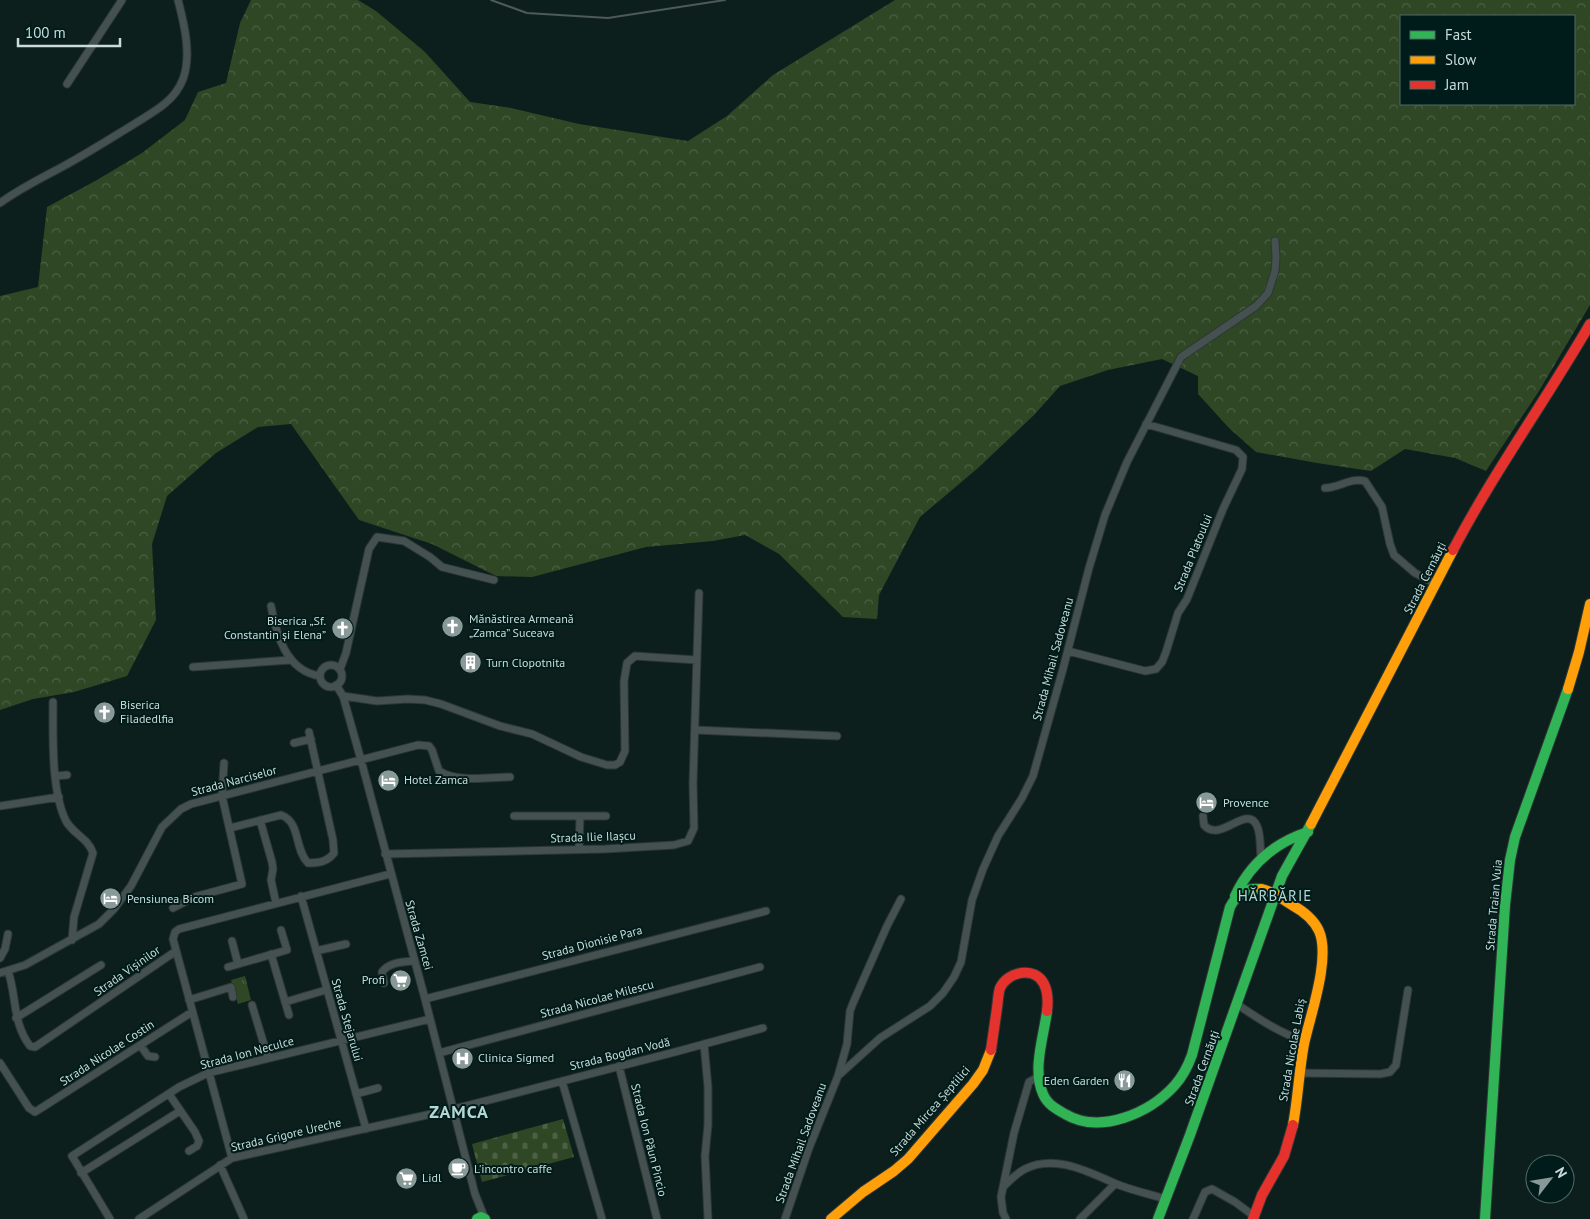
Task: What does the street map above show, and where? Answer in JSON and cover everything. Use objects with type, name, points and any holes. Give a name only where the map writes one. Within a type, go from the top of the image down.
[{"type":"street","points":[[67,84],[122,0]]},
{"type":"street","points":[[0,203],[163,107],[175,94],[183,79],[186,68],[185,36],[178,0]]},
{"type":"street","name":"Strada Mihail Sadoveanu","points":[[838,1076],[880,1038],[930,1006],[943,993],[954,977],[961,962],[967,923],[977,885],[994,845],[1033,776],[1089,568],[1105,515],[1127,462],[1181,357],[1256,306],[1268,293],[1275,271],[1275,241]]},
{"type":"street","name":"Strada Cernăuți","points":[[1158,1219],[1276,897],[1296,852],[1481,500],[1590,324]]},
{"type":"street","name":"Strada Platoului","points":[[1068,651],[1145,671],[1156,669],[1162,662],[1178,613],[1186,599],[1242,468],[1243,457],[1236,450],[1146,424]]},
{"type":"street","points":[[1325,488],[1334,488],[1357,479],[1365,481],[1382,507],[1394,555],[1415,573],[1436,584]]},
{"type":"street","points":[[340,669],[333,665],[325,666],[322,669],[320,676],[325,685],[336,685],[342,676],[340,669],[346,653],[369,548],[377,537],[404,541],[442,567],[494,580]]},
{"type":"street","name":"Strada Ilie Ilașcu","points":[[386,854],[674,845],[688,841],[694,828],[693,783],[696,730],[698,593]]},
{"type":"street","name":"Strada Traian Vuia","points":[[1485,1219],[1505,905],[1510,860],[1520,821],[1570,682],[1590,604]]},
{"type":"street","points":[[271,606],[282,646],[290,660],[308,673],[320,676]]},
{"type":"street","points":[[343,696],[378,701],[425,700],[441,704],[500,726],[532,734],[582,757],[607,765],[615,765],[620,762],[625,751],[624,680],[626,662],[635,656],[697,660]]},
{"type":"street","points":[[193,667],[290,660]]},
{"type":"street","name":"Strada Zamcei","points":[[336,685],[343,696],[361,760],[475,1194],[485,1219]]},
{"type":"street","points":[[54,702],[56,776],[59,797],[67,823],[86,841],[93,853],[74,917],[72,940]]},
{"type":"street","points":[[696,730],[837,736]]},
{"type":"street","points":[[230,828],[281,815],[288,818],[292,824],[302,857],[308,863],[319,863],[329,859],[334,853],[335,848],[310,735],[294,743]]},
{"type":"street","name":"Strada Narciselor","points":[[0,973],[25,965],[99,924],[132,886],[162,827],[172,816],[191,804],[422,745],[429,746],[440,771],[450,776],[460,778],[510,777]]},
{"type":"street","points":[[173,908],[194,897],[242,884],[222,796],[224,763]]},
{"type":"street","points":[[56,776],[66,775]]},
{"type":"street","points":[[0,806],[59,797]]},
{"type":"street","points":[[514,816],[606,816]]},
{"type":"street","points":[[579,849],[580,816]]},
{"type":"street","points":[[1202,816],[1204,825],[1208,830],[1213,831],[1226,828],[1243,818],[1254,821],[1258,832],[1261,858]]},
{"type":"street","points":[[260,820],[272,862],[271,880],[276,903]]},
{"type":"street","name":"Strada Mircea Șeptilici","points":[[831,1219],[863,1192],[908,1159],[973,1084],[990,1053],[1000,989],[1005,980],[1014,974],[1025,972],[1036,975],[1047,991],[1048,1004],[1038,1077],[1047,1102],[1058,1112],[1084,1121],[1101,1122],[1117,1120],[1144,1108],[1166,1093],[1179,1080],[1186,1069],[1197,1043],[1232,900],[1245,877],[1261,858],[1286,839],[1308,832]]},
{"type":"street","name":"Strada Vișinilor","points":[[8,971],[19,1028],[30,1046],[35,1047],[176,951],[172,939],[174,932],[302,896],[390,874]]},
{"type":"street","points":[[1232,900],[1242,891],[1250,888],[1257,888],[1276,897]]},
{"type":"street","name":"Strada Mircea Șeptilici","points":[[1227,923],[1236,904],[1246,895],[1258,894],[1276,897]]},
{"type":"street","name":"Strada Stejarului","points":[[302,896],[326,990],[366,1129]]},
{"type":"street","name":"Strada Nicolae Labiș","points":[[1254,1217],[1261,1197],[1286,1151],[1291,1132],[1305,1041],[1320,967],[1322,940],[1319,930],[1306,913],[1276,897]]},
{"type":"street","name":"Strada Mihail Sadoveanu","points":[[785,1219],[809,1148],[838,1076],[847,1044],[850,1012],[853,1003],[884,932],[901,899]]},
{"type":"street","name":"Strada Dionisie Para","points":[[425,999],[766,911]]},
{"type":"street","points":[[228,967],[286,950],[280,930]]},
{"type":"street","points":[[0,958],[5,949],[8,934]]},
{"type":"street","points":[[232,941],[238,964]]},
{"type":"street","points":[[316,952],[346,944]]},
{"type":"street","points":[[176,951],[232,1158]]},
{"type":"street","points":[[272,954],[289,1015]]},
{"type":"street","points":[[384,984],[382,972],[385,968],[391,965],[414,961]]},
{"type":"street","points":[[16,1018],[101,965]]},
{"type":"street","name":"Strada Nicolae Milescu","points":[[439,1053],[760,967]]},
{"type":"street","points":[[189,1000],[231,987],[234,997]]},
{"type":"street","points":[[285,1002],[326,990]]},
{"type":"street","points":[[1300,1073],[1380,1074],[1390,1072],[1396,1065],[1408,990]]},
{"type":"street","points":[[252,1005],[268,1058]]},
{"type":"street","points":[[1238,1005],[1276,1029],[1293,1038],[1305,1041]]},
{"type":"street","name":"Strada Nicolae Costin","points":[[0,1063],[28,1108],[35,1112],[192,1012]]},
{"type":"street","name":"Strada Ion Neculce","points":[[110,1219],[72,1159],[74,1154],[169,1094],[208,1073],[430,1019]]},
{"type":"street","name":"Strada Bogdan Vodă","points":[[454,1109],[763,1028]]},
{"type":"street","points":[[704,1044],[708,1105],[705,1156],[708,1219]]},
{"type":"street","points":[[140,1045],[148,1056],[155,1057]]},
{"type":"street","name":"Strada Ion Păun Pincio","points":[[619,1066],[658,1219]]},
{"type":"street","name":"Strada Mircea Șeptilici","points":[[1006,1219],[1003,1213],[1002,1197],[1014,1132],[1031,1079],[1038,1077]]},
{"type":"street","points":[[562,1081],[602,1219]]},
{"type":"street","points":[[356,1094],[378,1088]]},
{"type":"street","points":[[169,1094],[199,1140],[197,1146],[189,1151]]},
{"type":"street","name":"Strada Grigore Ureche","points":[[139,1219],[232,1158],[454,1109]]},
{"type":"street","points":[[81,1173],[180,1111]]},
{"type":"street","points":[[1004,1186],[1025,1169],[1048,1164],[1084,1169],[1115,1184],[1166,1199]]},
{"type":"street","points":[[220,1165],[244,1219]]},
{"type":"street","points":[[1080,1219],[1115,1184]]},
{"type":"street","points":[[1193,1219],[1205,1192],[1212,1189],[1235,1202],[1254,1217]]},
{"type":"street","name":"Strada Zamcei","points":[[475,1194],[477,1219]]},
{"type":"street","points":[[477,1219],[481,1217],[485,1219]]},
{"type":"green space","points":[[251,0],[358,0],[376,11],[425,52],[470,102],[511,108],[579,124],[688,141],[727,116],[773,75],[895,0],[1590,0],[1590,305],[1539,391],[1486,471],[1455,458],[1405,449],[1371,471],[1256,452],[1229,428],[1198,394],[1198,376],[1162,359],[1108,370],[1060,386],[1034,415],[978,468],[920,517],[879,595],[877,619],[843,617],[779,554],[745,535],[713,541],[646,547],[532,577],[496,576],[432,544],[359,520],[291,424],[258,427],[216,453],[167,496],[152,544],[156,620],[127,676],[74,692],[33,699],[0,710],[0,296],[38,287],[47,207],[142,153],[185,120],[198,92],[226,83],[240,23]]},
{"type":"green space","points":[[245,976],[251,1000],[238,1004],[231,980]]},
{"type":"green space","points":[[563,1119],[574,1157],[482,1182],[472,1144]]},
{"type":"railway","points":[[491,0],[527,13],[608,18],[725,0]]},
{"type":"traffic: fast","points":[[1485,1219],[1505,905],[1510,860],[1515,837],[1568,689]]},
{"type":"traffic: fast","points":[[1158,1219],[1190,1135],[1282,876],[1311,824]]},
{"type":"traffic: fast","points":[[1235,896],[1248,874],[1264,856],[1284,842],[1308,832]]},
{"type":"traffic: fast","points":[[1047,1011],[1039,1063],[1040,1084],[1047,1101],[1065,1114],[1079,1120],[1093,1122],[1124,1118],[1138,1112],[1165,1095],[1175,1085],[1187,1067],[1192,1055],[1230,907],[1242,892],[1251,889],[1261,889]]},
{"type":"traffic: fast","points":[[477,1219],[481,1217],[485,1219]]},
{"type":"traffic: slow","points":[[1311,824],[1453,550]]},
{"type":"traffic: slow","points":[[1568,689],[1590,604]]},
{"type":"traffic: slow","points":[[1261,889],[1277,896],[1308,916],[1317,927],[1322,942],[1321,971],[1304,1044],[1293,1125]]},
{"type":"traffic: slow","points":[[831,1219],[863,1192],[908,1159],[973,1084],[983,1070],[991,1050]]},
{"type":"traffic: jam","points":[[1453,550],[1486,492],[1590,324]]},
{"type":"traffic: jam","points":[[991,1050],[999,990],[1009,978],[1022,973],[1028,973],[1040,978],[1046,990],[1047,1011]]},
{"type":"traffic: jam","points":[[1253,1219],[1262,1195],[1284,1156],[1293,1125]]},
{"type":"place","name":"Mănăstirea Armeană „Zamca” Suceava","points":[[453,626]]},
{"type":"place","name":"Biserica „Sf. Constantin și Elena”","points":[[342,628]]},
{"type":"place","name":"Turn Clopotnita","points":[[470,663]]},
{"type":"place","name":"Biserica Filadedlfia","points":[[104,712]]},
{"type":"place","name":"Hotel Zamca","points":[[388,780]]},
{"type":"place","name":"Provence","points":[[1207,803]]},
{"type":"place","name":"Pensiunea Bicom","points":[[111,899]]},
{"type":"place","name":"Profi","points":[[401,980]]},
{"type":"place","name":"Clinica Sigmed","points":[[462,1058]]},
{"type":"place","name":"Eden Garden","points":[[1125,1081]]},
{"type":"place","name":"L'incontro caffe","points":[[458,1169]]},
{"type":"place","name":"Lidl","points":[[406,1178]]},
{"type":"district","name":"HĂRBĂRIE","points":[[1275,896]]},
{"type":"district","name":"ZAMCA","points":[[459,1112]]}]
